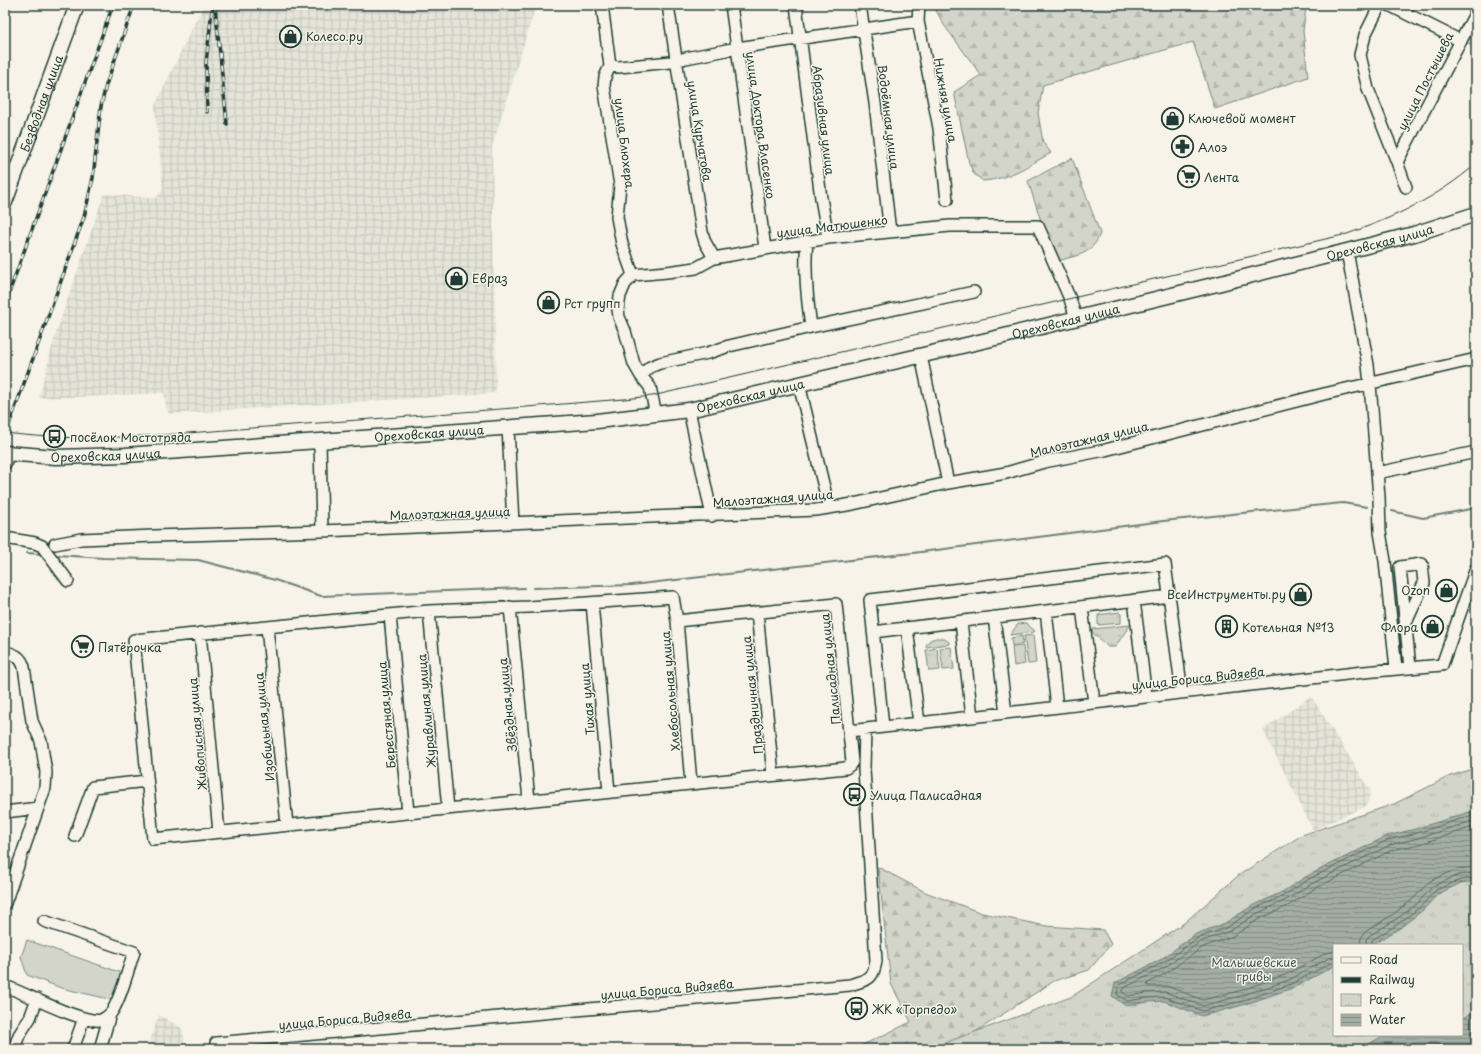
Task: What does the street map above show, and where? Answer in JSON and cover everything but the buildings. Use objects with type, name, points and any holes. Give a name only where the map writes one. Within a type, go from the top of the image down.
[{"type":"main road","name":"Безводная улица","points":[[5,202],[76,5]]},
{"type":"main road","name":"Ореховская улица","points":[[6,457],[93,457],[320,442],[597,421],[689,410],[922,356],[1347,251],[1414,234],[1476,214]]},
{"type":"street","name":"улица Блюхера","points":[[602,5],[610,66],[605,77],[604,86],[620,185],[617,217],[622,244],[633,275]]},
{"type":"street","name":"улица Курчатова","points":[[668,5],[702,232],[714,258]]},
{"type":"street","name":"улица Доктора Власенко","points":[[731,5],[765,248]]},
{"type":"street","name":"Абразивная улица","points":[[796,5],[821,198],[828,238]]},
{"type":"street","name":"Водоёмная улица","points":[[860,5],[876,110],[890,232]]},
{"type":"street","name":"Нижняя улица","points":[[919,5],[918,22],[939,128],[947,200]]},
{"type":"street","points":[[1380,5],[1365,35],[1360,55],[1368,89],[1406,187]]},
{"type":"street","points":[[1389,5],[1461,41]]},
{"type":"street","name":"улица Постышева","points":[[1397,162],[1476,12]]},
{"type":"street","points":[[610,66],[619,67],[676,61],[737,48],[918,22]]},
{"type":"street","name":"улица Матюшенко","points":[[633,275],[696,268],[714,258],[828,238],[970,225],[1038,226],[1070,299],[1076,318]]},
{"type":"street","points":[[807,241],[805,262],[807,298],[811,327]]},
{"type":"street","points":[[1347,251],[1368,365],[1377,473],[1380,532],[1386,568],[1396,669]]},
{"type":"street","points":[[633,275],[625,284],[620,296],[618,309],[619,317],[625,331],[634,364],[650,387],[656,415]]},
{"type":"street","points":[[641,376],[650,367],[660,363],[708,353],[729,346],[811,327],[974,292]]},
{"type":"street","points":[[922,356],[948,483]]},
{"type":"street","name":"Малоэтажная улица","points":[[55,544],[81,539],[712,516],[816,510],[948,483],[1006,473],[1044,462],[1105,450],[1324,394],[1476,359]]},
{"type":"street","points":[[799,384],[829,508]]},
{"type":"street","points":[[689,410],[712,516]]},
{"type":"street","points":[[508,428],[513,523]]},
{"type":"street","points":[[320,442],[322,531]]},
{"type":"street","points":[[1377,473],[1476,452]]},
{"type":"street","points":[[5,538],[36,543],[42,546],[68,581]]},
{"type":"street","points":[[883,727],[870,600],[1166,564],[1182,693]]},
{"type":"street","points":[[1406,625],[1424,583],[1422,564],[1400,567],[1410,668]]},
{"type":"street","name":"улица Бориса Видяева","points":[[849,731],[1442,665],[1475,575]]},
{"type":"street","points":[[873,632],[1170,596]]},
{"type":"street","name":"Хлебосольная улица","points":[[592,603],[673,597],[677,621],[691,783]]},
{"type":"street","points":[[1134,600],[1146,697]]},
{"type":"street","points":[[592,603],[429,611],[134,640],[153,838],[773,775]]},
{"type":"street","name":"Тихая улица","points":[[592,603],[609,792]]},
{"type":"street","name":"Палисадная улица","points":[[757,612],[836,604],[849,731],[852,762],[846,768],[773,775]]},
{"type":"street","name":"Звёздная улица","points":[[510,607],[529,800]]},
{"type":"street","points":[[1082,607],[1094,703]]},
{"type":"street","name":"Журавлиная улица","points":[[429,611],[448,809]]},
{"type":"street","points":[[1046,611],[1057,707]]},
{"type":"street","points":[[677,621],[757,612]]},
{"type":"street","name":"Праздничная улица","points":[[757,612],[773,775]]},
{"type":"street","name":"Берестяная улица","points":[[390,615],[408,813]]},
{"type":"street","points":[[994,618],[1006,713]]},
{"type":"street","points":[[961,622],[972,717]]},
{"type":"street","name":"Изобильная улица","points":[[267,627],[287,825]]},
{"type":"street","points":[[907,628],[919,723]]},
{"type":"street","name":"Живописная улица","points":[[200,633],[219,832]]},
{"type":"street","points":[[5,652],[13,654],[21,659],[24,667],[32,721],[41,740],[46,780],[45,788],[5,903]]},
{"type":"street","name":"улица Бориса Видяева","points":[[216,1043],[850,985],[870,978],[874,972],[876,961],[864,769],[865,729]]},
{"type":"street","points":[[75,836],[92,787],[147,781]]},
{"type":"street","points":[[5,812],[38,808]]},
{"type":"street","points":[[44,921],[134,952],[116,1003],[110,1014],[100,1049]]},
{"type":"street","points":[[5,986],[84,1018],[101,1020],[110,1014]]},
{"type":"street","points":[[14,1049],[19,1035],[30,1018],[37,999]]},
{"type":"street","points":[[73,1049],[84,1018]]},
{"type":"shaded area","points":[[205,5],[536,5],[492,147],[496,393],[169,414],[166,407],[164,393],[39,398],[54,339],[104,194],[156,198],[163,190],[155,106],[196,20]]},
{"type":"shaded area","points":[[1311,696],[1371,791],[1367,806],[1313,830],[1263,730]]},
{"type":"shaded area","points":[[159,1015],[180,1027],[183,1031],[185,1049],[147,1049]]},
{"type":"green space","points":[[933,5],[1308,5],[1306,8],[1303,31],[1308,77],[1215,109],[1193,42],[1043,85],[1038,113],[1043,142],[1051,153],[1010,175],[983,181],[974,174],[969,163],[954,92],[981,75],[944,25]]},
{"type":"green space","points":[[1476,24],[1476,47],[1466,42]]},
{"type":"green space","points":[[1072,158],[1100,233],[1097,240],[1089,250],[1058,261],[1042,224],[1028,181]]},
{"type":"green space","points":[[1119,612],[1121,614],[1121,623],[1098,625],[1098,615]]},
{"type":"green space","points":[[1026,623],[1035,631],[1034,632],[1010,635],[1018,624]]},
{"type":"green space","points":[[1130,625],[1115,647],[1108,647],[1092,632],[1093,629]]},
{"type":"green space","points":[[1033,635],[1036,663],[1028,664],[1024,636]]},
{"type":"green space","points":[[1022,636],[1023,644],[1012,646],[1011,638]]},
{"type":"green space","points":[[943,638],[949,642],[949,644],[926,647],[930,640]]},
{"type":"green space","points":[[1023,646],[1025,664],[1014,666],[1012,647]]},
{"type":"green space","points":[[951,647],[954,669],[943,670],[940,648]]},
{"type":"green space","points":[[937,648],[940,670],[929,671],[926,650]]},
{"type":"green space","name":"Малышевские гривы","points":[[1476,768],[1476,1049],[928,1049],[1071,997],[1184,923],[1239,875],[1302,835],[1394,804],[1450,776]]},
{"type":"green space","points":[[878,867],[925,892],[982,913],[1046,926],[1103,930],[1111,944],[1089,970],[1054,981],[949,1049],[854,1049],[911,1022],[891,984]]},
{"type":"green space","points":[[27,940],[122,973],[113,1000],[61,988],[27,975],[21,957]]},
{"type":"water","points":[[1476,810],[1476,881],[1461,883],[1438,894],[1423,910],[1400,928],[1374,944],[1333,944],[1333,967],[1293,988],[1243,1005],[1202,1016],[1164,1001],[1126,1006],[1112,996],[1115,983],[1160,960],[1196,934],[1225,923],[1252,906],[1282,892],[1307,876],[1387,836]]},
{"type":"water","points":[[1476,1011],[1476,1049],[1360,1049],[1386,1036],[1463,1036],[1463,1018]]},
{"type":"waterway","points":[[533,588],[632,585],[921,552],[1163,521],[1343,503],[1367,507]]},
{"type":"waterway","points":[[1392,511],[1423,518],[1476,508]]},
{"type":"waterway","points":[[27,553],[41,554]]},
{"type":"waterway","points":[[57,555],[103,558],[198,560],[275,580],[321,596],[524,588]]},
{"type":"tram line","points":[[5,433],[70,438],[103,438],[490,410],[652,396],[1347,234],[1382,221],[1431,197],[1476,164]]},
{"type":"railway","points":[[5,304],[113,5]]},
{"type":"railway","points":[[9,425],[84,217],[93,178],[101,106],[106,85],[134,5]]},
{"type":"railway","points":[[215,5],[227,124]]},
{"type":"railway","points":[[207,112],[206,63],[212,10]]},
{"type":"place","name":"Колесо.ру","points":[[291,36]]},
{"type":"place","name":"Ключевой момент","points":[[1172,118]]},
{"type":"place","name":"Алоэ","points":[[1182,147]]},
{"type":"place","name":"Лента","points":[[1189,177]]},
{"type":"place","name":"Евраз","points":[[457,278]]},
{"type":"place","name":"Рст групп","points":[[549,303]]},
{"type":"place","name":"посёлок Мостотряда","points":[[55,437]]},
{"type":"place","name":"Ozon","points":[[1446,590]]},
{"type":"place","name":"ВсеИнструменты.ру","points":[[1301,594]]},
{"type":"place","name":"Котельная №13","points":[[1226,627]]},
{"type":"place","name":"Флора","points":[[1433,627]]},
{"type":"place","name":"Пятёрочка","points":[[83,647]]},
{"type":"place","name":"Улица Палисадная","points":[[855,795]]},
{"type":"place","name":"ЖК «Торпедо»","points":[[857,1009]]}]
